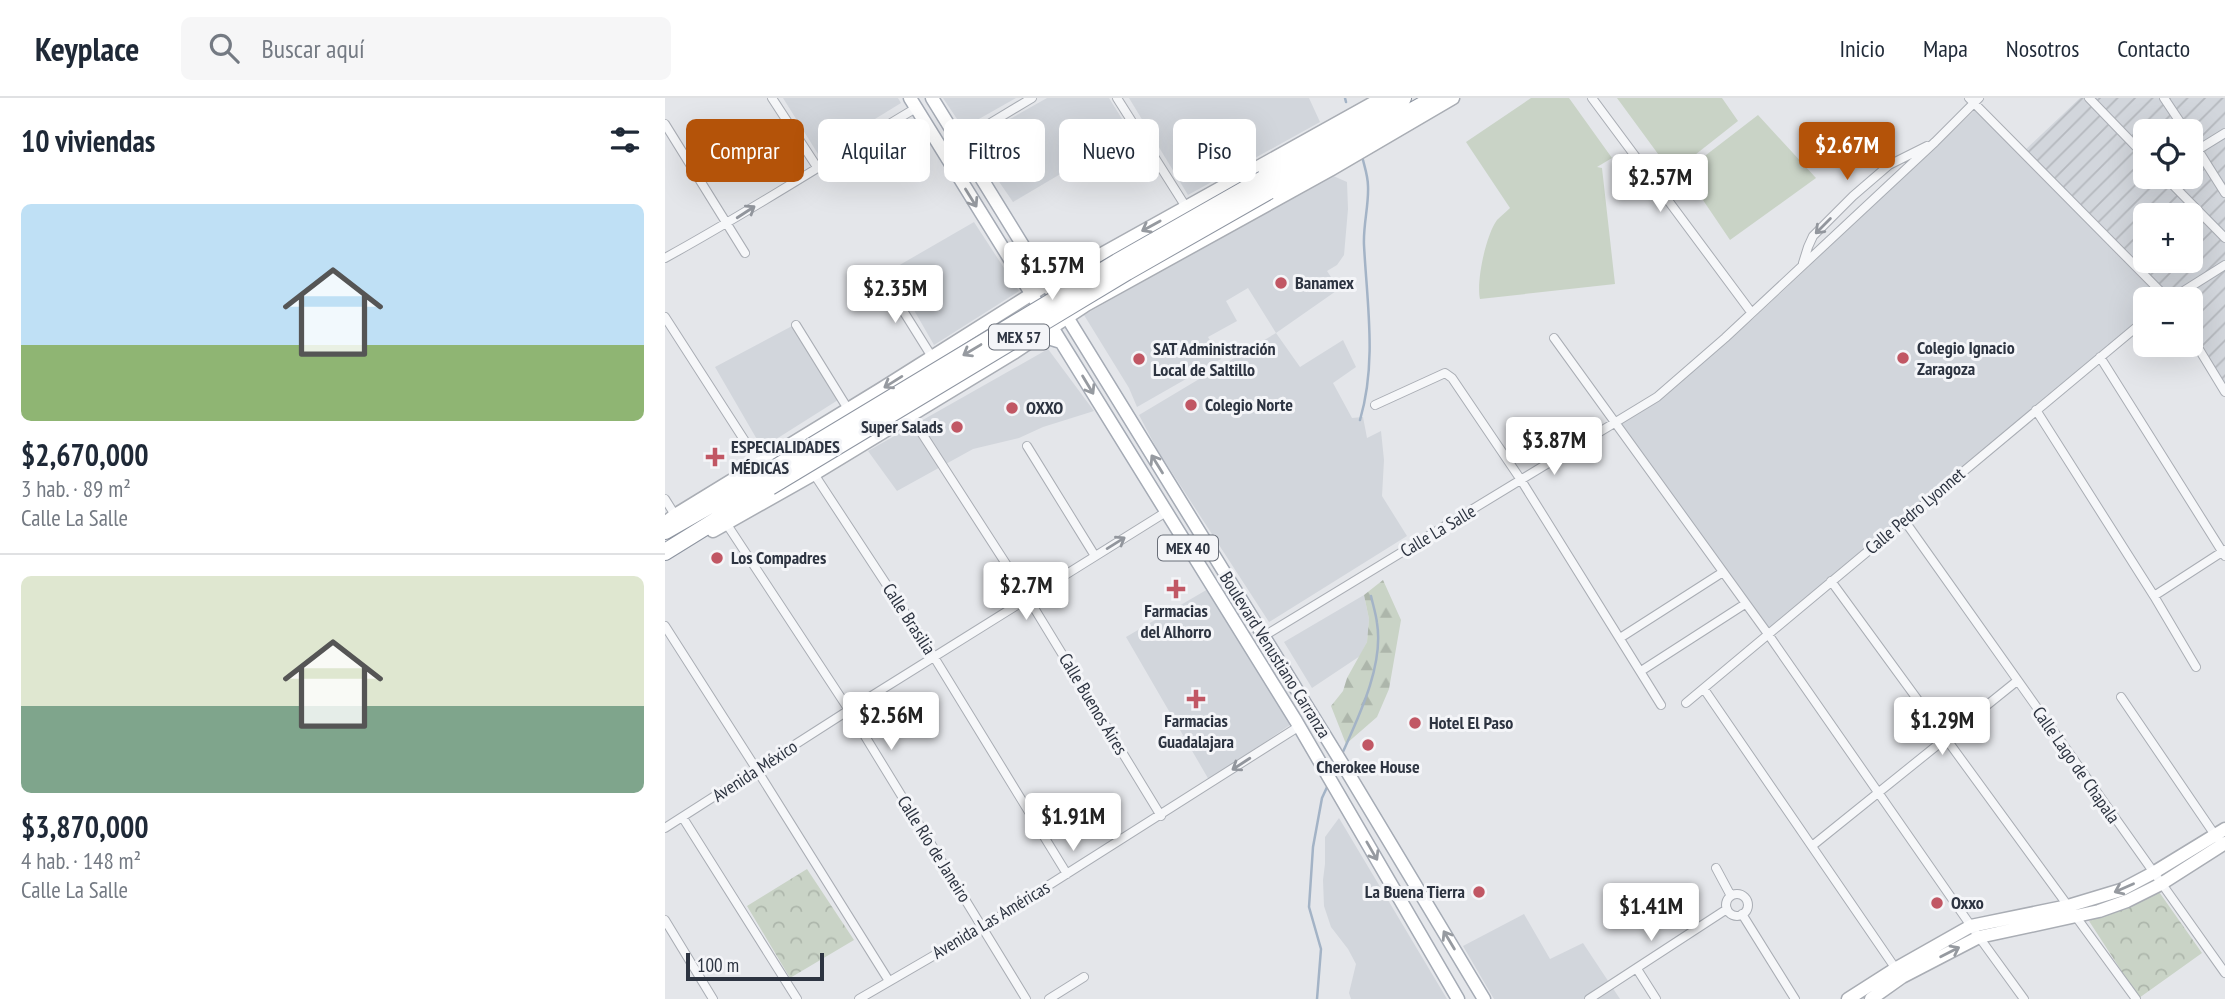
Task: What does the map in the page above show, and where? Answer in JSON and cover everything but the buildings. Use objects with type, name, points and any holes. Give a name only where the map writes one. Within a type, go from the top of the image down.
[{"type":"highway","points":[[1266,185],[1403,98]]},
{"type":"highway","points":[[1266,185],[1435,98]]},
{"type":"highway","name":"MEX 57","points":[[665,531],[1127,272],[1266,185]]},
{"type":"highway","name":"MEX 57","points":[[665,552],[689,537],[765,475]]},
{"type":"street","points":[[772,98],[817,167]]},
{"type":"street","name":"Boulevard Venustiano Carranza","points":[[932,98],[945,119]]},
{"type":"street","points":[[997,119],[1032,98]]},
{"type":"street","points":[[1117,98],[1186,207]]},
{"type":"street","points":[[665,499],[670,519],[765,475],[848,409],[1046,285],[1382,98]]},
{"type":"street","points":[[689,537],[700,536],[726,523],[814,474],[1088,304],[1330,170],[1453,98]]},
{"type":"street","points":[[1593,98],[1751,312]]},
{"type":"street","points":[[2089,98],[2133,144]]},
{"type":"street","points":[[2164,98],[2178,119]]},
{"type":"street","points":[[1974,100],[2158,287]]},
{"type":"street","name":"Calle La Salle","points":[[1264,636],[1657,397],[1935,142],[1974,100]]},
{"type":"street","points":[[665,258],[727,224],[913,103]]},
{"type":"street","name":"Boulevard Venustiano Carranza","points":[[913,103],[1299,727],[1458,999]]},
{"type":"street","points":[[665,124],[745,253]]},
{"type":"street","points":[[2203,147],[2225,133]]},
{"type":"street","name":"Calle La Salle","points":[[1803,263],[1813,236],[1853,196],[1889,164],[1935,142]]},
{"type":"street","points":[[2203,163],[2225,193]]},
{"type":"street","name":"Boulevard Venustiano Carranza","points":[[983,182],[1335,751],[1484,999]]},
{"type":"street","points":[[2177,189],[2225,238]]},
{"type":"street","points":[[2189,287],[2225,265]]},
{"type":"street","points":[[1070,271],[1064,285],[1065,292],[1074,301],[1088,304]]},
{"type":"street","points":[[882,277],[932,357]]},
{"type":"street","points":[[1011,308],[1026,311],[1032,315],[1034,321],[1032,334],[1014,352]]},
{"type":"street","points":[[665,317],[765,475]]},
{"type":"street","points":[[796,325],[848,409]]},
{"type":"street","name":"Calle Pedro Lyonnet","points":[[1686,702],[2133,330]]},
{"type":"street","points":[[1034,339],[1048,338],[1061,342]]},
{"type":"street","points":[[1554,338],[1723,572],[2024,999]]},
{"type":"street","points":[[2203,355],[2225,391]]},
{"type":"street","points":[[2100,357],[2224,552],[2154,596]]},
{"type":"street","points":[[1374,405],[1445,373],[1452,377],[1521,480],[1661,705]]},
{"type":"street","points":[[2036,410],[2196,667]]},
{"type":"street","name":"Calle Buenos Aires","points":[[910,415],[1028,598],[1161,816]]},
{"type":"street","points":[[1027,446],[1095,556]]},
{"type":"street","name":"Calle Brasilia","points":[[814,474],[934,657],[1067,874]]},
{"type":"street","name":"Avenida México","points":[[665,828],[849,709],[1166,513]]},
{"type":"street","name":"Calle Lago de Chapala","points":[[1904,520],[2225,973]]},
{"type":"street","name":"Calle Río de Janeiro","points":[[726,523],[849,709],[1026,999]]},
{"type":"street","points":[[1620,638],[1723,572]]},
{"type":"street","points":[[1831,581],[2136,999]]},
{"type":"street","points":[[1641,671],[1745,604]]},
{"type":"street","points":[[665,626],[889,981]]},
{"type":"street","points":[[1812,846],[2017,681]]},
{"type":"street","points":[[1704,689],[1898,973]]},
{"type":"street","points":[[2121,697],[2222,840]]},
{"type":"street","name":"Avenida Las Américas","points":[[859,999],[983,927],[1299,727]]},
{"type":"street","points":[[683,818],[797,999]]},
{"type":"street","points":[[1975,932],[2077,916],[2127,901],[2161,884],[2222,840]]},
{"type":"street","points":[[1848,999],[1975,932],[2121,890],[2222,840]]},
{"type":"street","points":[[1716,868],[1731,896]]},
{"type":"street","points":[[1738,894],[1747,901],[1747,908],[1742,914],[1734,915],[1727,909],[1726,902],[1731,896],[1738,894]]},
{"type":"street","points":[[1590,999],[1727,909]]},
{"type":"street","points":[[1742,914],[1795,999]]},
{"type":"street","points":[[665,920],[713,999]]},
{"type":"street","points":[[1637,969],[1656,999]]},
{"type":"street","points":[[1871,999],[1898,973]]},
{"type":"street","points":[[1049,999],[1084,977]]},
{"type":"shaded area","points":[[783,98],[898,98],[901,103],[875,119],[818,119],[818,154],[804,132],[804,119],[796,119]]},
{"type":"shaded area","points":[[943,98],[1016,98],[979,119],[957,119]]},
{"type":"shaded area","points":[[1047,98],[1109,98],[1122,119],[1059,119],[1059,175],[1013,202],[999,182],[1045,182],[1045,119],[1010,119]]},
{"type":"shaded area","points":[[1129,98],[1309,98],[1320,122],[1256,157],[1256,119],[1173,119],[1173,170],[1159,147],[1159,119],[1142,119]]},
{"type":"shaded area","points":[[2080,98],[2225,98],[2225,390],[2203,357],[2203,287],[2152,287],[2138,273],[2203,273],[2203,203],[2133,203],[2133,268],[2023,152]]},
{"type":"shaded area","name":"Colegio Ignacio Zaragoza","points":[[1976,109],[2133,264],[2133,273],[2142,273],[2156,287],[2133,287],[2133,330],[1768,634],[1614,423],[1661,396],[1754,318]]},
{"type":"shaded area","points":[[1331,175],[1347,182],[1348,209],[1344,255],[1337,265],[1327,271],[1339,289],[1276,333],[1248,288],[1226,301],[1237,321],[1208,337],[1221,359],[1137,407],[1129,388],[1084,315]]},
{"type":"shaded area","points":[[1180,182],[1212,182],[1188,195]]},
{"type":"shaded area","points":[[974,222],[1019,291],[934,345],[891,270]]},
{"type":"shaded area","points":[[794,325],[838,400],[762,448],[715,367]]},
{"type":"shaded area","points":[[1276,333],[1300,367],[1343,340],[1356,367],[1333,383],[1352,418],[1363,417],[1367,438],[1381,431],[1384,460],[1382,496],[1407,536],[1269,622],[1158,451],[1139,415]]},
{"type":"shaded area","points":[[1048,349],[1094,411],[1043,427],[1019,438],[973,449],[897,491],[868,451]]},
{"type":"shaded area","points":[[1208,589],[1290,725],[1209,780],[1126,637]]},
{"type":"shaded area","points":[[1364,595],[1369,619],[1367,642],[1360,656],[1312,688],[1284,642]]},
{"type":"shaded area","points":[[1339,818],[1447,999],[1351,999],[1349,993],[1356,964],[1331,927],[1324,906],[1325,837]]},
{"type":"shaded area","points":[[1524,914],[1550,959],[1583,943],[1620,999],[1494,999],[1463,946]]},
{"type":"green space","points":[[1531,98],[1569,98],[1612,158],[1597,167],[1602,168],[1615,284],[1480,299],[1481,270],[1489,236],[1497,220],[1510,208],[1466,142]]},
{"type":"green space","points":[[1617,98],[1722,98],[1738,121],[1672,173]]},
{"type":"green space","points":[[1758,115],[1816,178],[1730,240],[1684,172]]},
{"type":"green space","points":[[1383,580],[1401,620],[1389,689],[1377,717],[1346,744],[1331,706],[1343,691],[1347,678],[1367,642],[1369,619],[1364,595]]},
{"type":"green space","points":[[807,869],[854,940],[790,978],[747,906]]},
{"type":"green space","points":[[2157,889],[2202,953],[2139,998],[2089,921]]},
{"type":"waterway","points":[[1345,98],[1346,102]]},
{"type":"waterway","points":[[1360,420],[1370,355],[1364,238],[1368,186],[1363,160]]},
{"type":"waterway","points":[[1342,754],[1368,690],[1377,656],[1377,623],[1371,596]]},
{"type":"waterway","points":[[1332,776],[1338,763]]},
{"type":"waterway","points":[[1317,999],[1321,949],[1309,907],[1313,847],[1322,798],[1328,785]]},
{"type":"place","name":"Banamex","points":[[1281,283]]},
{"type":"place","name":"Colegio Ignacio Zaragoza","points":[[1903,358]]},
{"type":"place","name":"SAT Administración Local de Saltillo","points":[[1139,359]]},
{"type":"place","name":"Colegio Norte","points":[[1191,405]]},
{"type":"place","name":"OXXO","points":[[1012,408]]},
{"type":"place","name":"Super Salads","points":[[957,427]]},
{"type":"place","name":"ESPECIALIDADES MÉDICAS","points":[[715,457]]},
{"type":"place","name":"Los Compadres","points":[[717,558]]},
{"type":"place","name":"Farmacias del Alhorro","points":[[1176,589]]},
{"type":"place","name":"Farmacias Guadalajara","points":[[1196,699]]},
{"type":"place","name":"Hotel El Paso","points":[[1415,723]]},
{"type":"place","name":"Cherokee House","points":[[1368,745]]},
{"type":"place","name":"La Buena Tierra","points":[[1479,892]]},
{"type":"place","name":"Oxxo","points":[[1937,903]]}]
